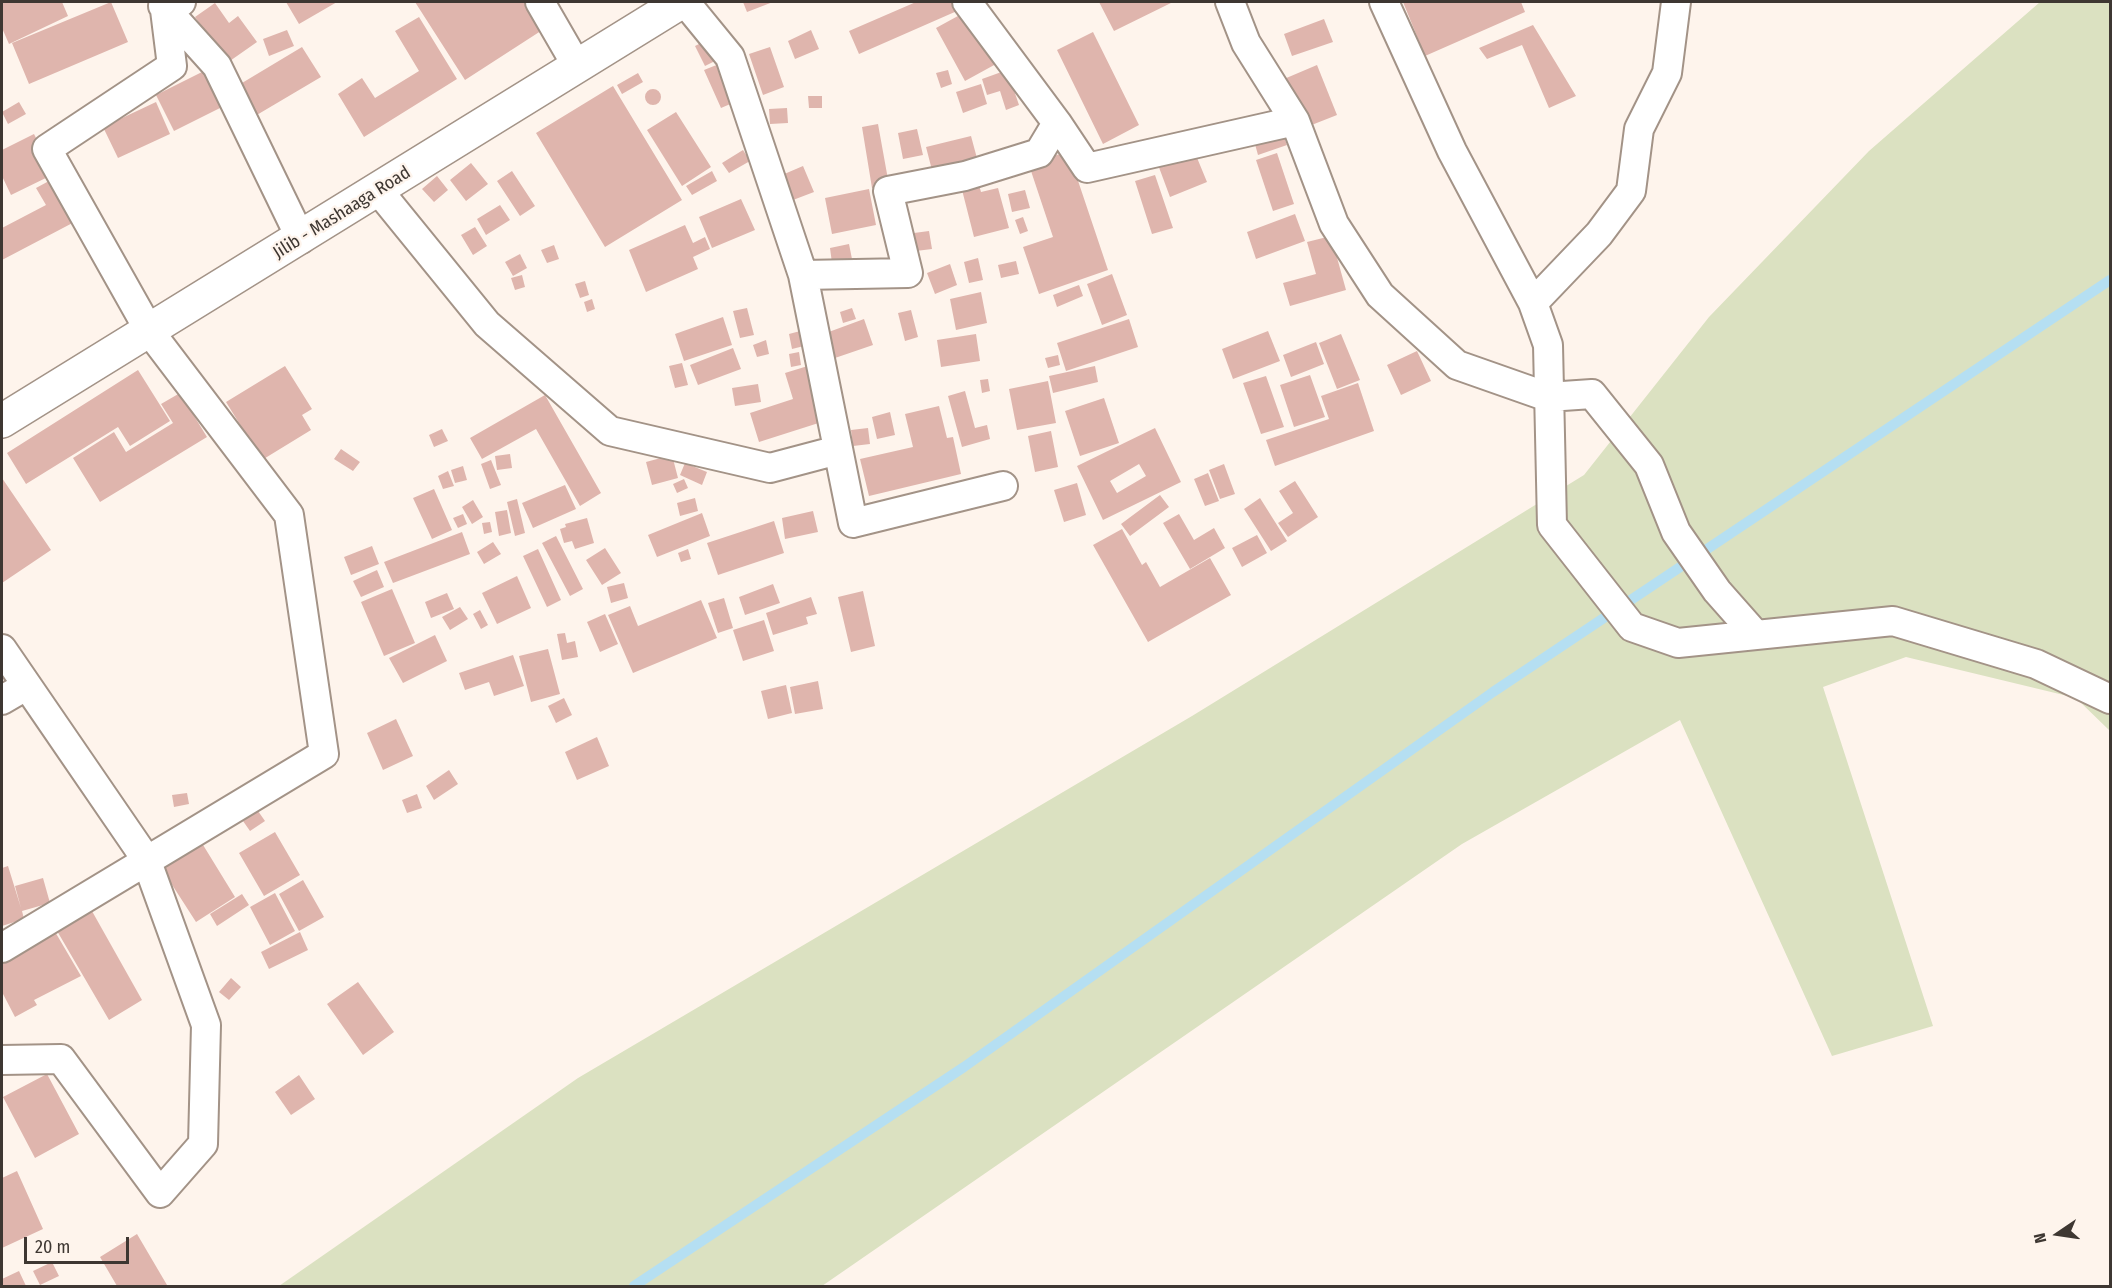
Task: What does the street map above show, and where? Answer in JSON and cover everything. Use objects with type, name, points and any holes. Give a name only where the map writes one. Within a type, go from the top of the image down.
[{"type":"main road","name":"Jilib - Mashaaga Road","points":[[2,422],[683,2]]},
{"type":"street","points":[[540,2],[577,66]]},
{"type":"street","points":[[683,2],[730,57],[803,275],[853,523],[1003,486]]},
{"type":"street","points":[[967,2],[1058,123],[1087,168],[1295,121]]},
{"type":"street","points":[[1230,2],[1246,43],[1295,121],[1334,224],[1380,295],[1456,365],[1548,397],[1592,394],[1649,465],[1677,532],[1717,591],[1755,634]]},
{"type":"street","points":[[1384,2],[1452,152],[1533,303],[1548,345],[1552,525],[1632,627],[1678,643],[1893,621],[2036,664],[2110,699]]},
{"type":"street","points":[[1533,303],[1599,234],[1631,191],[1639,129],[1667,73],[1676,2]]},
{"type":"street","points":[[169,4],[217,66],[301,239]]},
{"type":"street","points":[[2,948],[324,754],[289,515],[150,332],[47,149],[172,66],[169,4]]},
{"type":"street","points":[[803,275],[908,273],[888,191],[965,176],[1039,153],[1058,123]]},
{"type":"street","points":[[378,190],[487,324],[610,430],[770,468],[838,450]]},
{"type":"street","points":[[2,649],[146,860],[206,1025],[203,1144],[160,1193],[61,1059],[2,1060]]},
{"type":"street","points":[[2,700],[26,686]]},
{"type":"green space","points":[[2040,2],[2110,2],[2110,731],[2076,698],[1906,657],[1823,687],[1933,1026],[1832,1056],[1680,720],[1462,844],[822,1286],[279,1286],[578,1078],[1192,716],[1584,475],[1709,317],[1869,151]]},
{"type":"building","points":[[2,2],[62,2],[68,16],[9,44],[2,28]]},
{"type":"building","points":[[111,2],[128,42],[29,84],[12,43]]},
{"type":"building","points":[[286,2],[337,2],[299,24]]},
{"type":"building","points":[[415,2],[530,2],[547,27],[465,80]]},
{"type":"building","points":[[743,2],[773,2],[747,12]]},
{"type":"building","points":[[916,2],[953,2],[957,11],[859,54],[849,31]]},
{"type":"building","points":[[1099,2],[1173,2],[1114,31]]},
{"type":"building","points":[[1403,2],[1521,2],[1525,12],[1425,56]]},
{"type":"building","points":[[215,3],[229,23],[238,16],[257,42],[227,63],[195,17]]},
{"type":"building","points":[[967,11],[996,64],[965,81],[936,28]]},
{"type":"building","points":[[419,17],[457,79],[364,137],[338,94],[362,78],[375,98],[419,71],[395,31]]},
{"type":"building","points":[[1324,19],[1333,42],[1292,56],[1284,34]]},
{"type":"building","points":[[1533,25],[1576,96],[1549,108],[1522,45],[1487,59],[1479,48]]},
{"type":"building","points":[[287,30],[294,46],[269,56],[263,39]]},
{"type":"building","points":[[811,30],[819,49],[795,59],[788,41]]},
{"type":"building","points":[[1093,32],[1139,125],[1103,144],[1057,50]]},
{"type":"building","points":[[707,40],[717,60],[705,66],[695,46]]},
{"type":"building","points":[[302,47],[321,77],[250,119],[232,89]]},
{"type":"building","points":[[770,47],[784,87],[763,95],[749,54]]},
{"type":"building","points":[[719,64],[735,102],[721,108],[704,70]]},
{"type":"building","points":[[1317,65],[1337,115],[1304,128],[1284,79]]},
{"type":"building","points":[[208,69],[226,105],[174,131],[156,95]]},
{"type":"building","points":[[948,70],[952,84],[941,88],[936,73]]},
{"type":"building","points":[[1007,70],[1019,105],[1006,110],[1000,91],[987,95],[982,79]]},
{"type":"building","points":[[638,73],[643,82],[622,94],[617,85]]},
{"type":"building","points":[[981,84],[987,104],[963,113],[956,92]]},
{"type":"building","points":[[613,86],[682,200],[605,247],[536,133]]},
{"type":"building","points":[[650,89],[656,89],[661,97],[659,103],[650,105],[645,100],[645,94]]},
{"type":"building","points":[[808,96],[822,96],[822,108],[809,108]]},
{"type":"building","points":[[19,102],[26,114],[8,124],[2,112]]},
{"type":"building","points":[[156,102],[170,134],[118,158],[103,127]]},
{"type":"building","points":[[787,108],[788,123],[770,124],[769,109]]},
{"type":"building","points":[[676,112],[711,167],[682,186],[647,130]]},
{"type":"building","points":[[878,124],[889,185],[872,188],[862,127]]},
{"type":"building","points":[[1281,128],[1287,145],[1258,155],[1253,137]]},
{"type":"building","points":[[917,129],[923,155],[903,159],[898,133]]},
{"type":"building","points":[[34,134],[54,174],[11,195],[2,176],[2,150]]},
{"type":"building","points":[[971,136],[978,162],[933,174],[926,147]]},
{"type":"building","points":[[1193,148],[1207,182],[1170,197],[1157,162]]},
{"type":"building","points":[[743,150],[750,161],[729,173],[722,163]]},
{"type":"building","points":[[1068,151],[1108,270],[1039,294],[1023,247],[1053,237],[1029,165]]},
{"type":"building","points":[[1277,153],[1294,204],[1273,211],[1256,160]]},
{"type":"building","points":[[471,163],[488,184],[466,201],[450,180]]},
{"type":"building","points":[[803,166],[814,192],[793,200],[782,175]]},
{"type":"building","points":[[512,171],[535,206],[520,216],[497,181]]},
{"type":"building","points":[[712,171],[717,181],[692,195],[686,186]]},
{"type":"building","points":[[60,175],[82,218],[2,260],[2,228],[46,205],[36,188]]},
{"type":"building","points":[[1155,175],[1173,228],[1152,234],[1135,181]]},
{"type":"building","points":[[437,176],[448,190],[434,202],[422,189]]},
{"type":"building","points":[[977,178],[981,192],[998,188],[1009,228],[974,237],[960,182]]},
{"type":"building","points":[[869,189],[876,225],[832,234],[825,198]]},
{"type":"building","points":[[1025,190],[1030,208],[1012,212],[1008,194]]},
{"type":"building","points":[[741,199],[755,230],[712,248],[699,217]]},
{"type":"building","points":[[500,205],[510,220],[486,235],[477,219]]},
{"type":"building","points":[[1295,214],[1305,241],[1256,259],[1247,232]]},
{"type":"building","points":[[1023,217],[1028,231],[1020,234],[1015,220]]},
{"type":"building","points":[[685,225],[693,243],[705,237],[710,249],[693,257],[698,269],[646,292],[629,250]]},
{"type":"building","points":[[475,227],[487,246],[473,255],[461,235]]},
{"type":"building","points":[[929,231],[932,249],[916,251],[914,233]]},
{"type":"building","points":[[1331,236],[1346,290],[1290,306],[1283,283],[1316,274],[1307,242]]},
{"type":"building","points":[[849,244],[852,259],[832,263],[830,248]]},
{"type":"building","points":[[554,245],[559,259],[547,263],[541,250]]},
{"type":"building","points":[[520,254],[527,268],[513,276],[505,262]]},
{"type":"building","points":[[978,258],[983,280],[969,283],[964,262]]},
{"type":"building","points":[[1016,261],[1019,274],[1001,278],[998,265]]},
{"type":"building","points":[[950,264],[957,285],[935,294],[927,273]]},
{"type":"building","points":[[1112,274],[1127,315],[1102,325],[1087,284]]},
{"type":"building","points":[[522,275],[525,287],[515,290],[511,278]]},
{"type":"building","points":[[585,281],[589,295],[580,298],[575,284]]},
{"type":"building","points":[[1079,285],[1083,296],[1057,307],[1053,295]]},
{"type":"building","points":[[981,292],[987,323],[956,330],[950,299]]},
{"type":"building","points":[[592,299],[595,309],[587,312],[584,302]]},
{"type":"building","points":[[747,308],[754,335],[740,338],[733,311]]},
{"type":"building","points":[[852,308],[856,319],[843,323],[840,312]]},
{"type":"building","points":[[911,310],[918,337],[905,341],[898,313]]},
{"type":"building","points":[[723,317],[732,345],[684,361],[675,334]]},
{"type":"building","points":[[864,319],[873,345],[835,358],[826,333]]},
{"type":"building","points":[[1129,319],[1138,347],[1066,371],[1057,343]]},
{"type":"building","points":[[804,330],[808,345],[792,349],[789,334]]},
{"type":"building","points":[[1268,331],[1280,361],[1233,379],[1222,349]]},
{"type":"building","points":[[976,334],[980,361],[941,367],[937,340]]},
{"type":"building","points":[[1341,334],[1360,380],[1337,389],[1319,343]]},
{"type":"building","points":[[766,340],[769,354],[757,357],[753,345]]},
{"type":"building","points":[[1316,342],[1324,364],[1291,377],[1283,355]]},
{"type":"building","points":[[733,348],[741,369],[698,385],[690,365]]},
{"type":"building","points":[[1417,351],[1431,381],[1401,395],[1387,365]]},
{"type":"building","points":[[799,352],[801,365],[791,367],[789,354]]},
{"type":"building","points":[[1058,355],[1060,365],[1048,368],[1045,358]]},
{"type":"building","points":[[682,363],[688,385],[675,388],[669,366]]},
{"type":"building","points":[[811,365],[828,420],[759,442],[750,413],[793,399],[785,373]]},
{"type":"building","points":[[285,366],[312,409],[302,415],[311,430],[262,460],[226,402]]},
{"type":"building","points":[[1095,366],[1098,382],[1053,393],[1049,376]]},
{"type":"building","points":[[138,370],[170,421],[130,446],[118,427],[26,484],[7,453]]},
{"type":"building","points":[[1310,375],[1325,417],[1294,427],[1280,385]]},
{"type":"building","points":[[1266,376],[1284,427],[1261,434],[1243,383]]},
{"type":"building","points":[[988,379],[990,391],[982,393],[980,380]]},
{"type":"building","points":[[1048,381],[1056,423],[1017,430],[1009,389]]},
{"type":"building","points":[[1358,383],[1374,431],[1275,466],[1266,440],[1329,419],[1321,396]]},
{"type":"building","points":[[758,384],[761,402],[735,406],[732,388]]},
{"type":"building","points":[[965,391],[975,428],[987,425],[990,439],[962,447],[948,396]]},
{"type":"building","points":[[180,393],[207,437],[100,502],[73,458],[114,432],[126,452],[173,423],[161,404]]},
{"type":"building","points":[[545,395],[601,493],[580,506],[536,429],[482,459],[470,438]]},
{"type":"building","points":[[1104,398],[1119,443],[1080,456],[1065,411]]},
{"type":"building","points":[[939,406],[947,438],[953,437],[961,474],[869,496],[860,459],[913,447],[905,414]]},
{"type":"building","points":[[890,412],[895,435],[877,439],[872,417]]},
{"type":"building","points":[[868,428],[870,444],[853,446],[851,430]]},
{"type":"building","points":[[1155,428],[1181,482],[1103,520],[1077,466]],"holes":[[[1139,464],[1146,476],[1117,493],[1110,481]]]},
{"type":"building","points":[[442,429],[448,441],[434,447],[429,435]]},
{"type":"building","points":[[1051,431],[1058,467],[1035,472],[1028,436]]},
{"type":"building","points":[[341,449],[360,462],[353,471],[334,459]]},
{"type":"building","points":[[510,454],[512,468],[497,470],[495,456]]},
{"type":"building","points":[[672,455],[678,478],[652,485],[646,462]]},
{"type":"building","points":[[491,460],[501,485],[490,489],[481,464]]},
{"type":"building","points":[[685,463],[707,472],[702,485],[680,475]]},
{"type":"building","points":[[1224,464],[1235,494],[1220,499],[1209,470]]},
{"type":"building","points":[[463,466],[467,480],[455,483],[451,470]]},
{"type":"building","points":[[448,471],[454,486],[443,489],[438,476]]},
{"type":"building","points":[[1208,473],[1219,501],[1205,506],[1194,479]]},
{"type":"building","points":[[2,478],[51,550],[2,583]]},
{"type":"building","points":[[684,479],[688,488],[677,493],[673,484]]},
{"type":"building","points":[[1295,481],[1318,517],[1288,537],[1278,523],[1293,513],[1279,491]]},
{"type":"building","points":[[1077,483],[1086,515],[1064,522],[1054,490]]},
{"type":"building","points":[[565,485],[576,509],[533,528],[522,503]]},
{"type":"building","points":[[434,489],[452,530],[432,539],[413,498]]},
{"type":"building","points":[[1160,495],[1169,507],[1130,536],[1121,524]]},
{"type":"building","points":[[695,498],[698,511],[680,516],[677,503]]},
{"type":"building","points":[[1260,498],[1287,541],[1271,551],[1244,509]]},
{"type":"building","points":[[517,499],[525,533],[515,536],[507,502]]},
{"type":"building","points":[[473,500],[483,517],[472,524],[462,507]]},
{"type":"building","points":[[507,510],[511,533],[499,536],[495,512]]},
{"type":"building","points":[[813,511],[818,532],[785,539],[782,518]]},
{"type":"building","points":[[702,513],[710,536],[657,557],[648,535]]},
{"type":"building","points":[[463,514],[467,524],[458,528],[453,518]]},
{"type":"building","points":[[1179,514],[1194,540],[1214,528],[1225,548],[1190,569],[1163,523]]},
{"type":"building","points":[[587,518],[594,543],[575,549],[572,541],[564,543],[560,529],[566,527],[565,524]]},
{"type":"building","points":[[774,521],[784,553],[718,575],[707,543]]},
{"type":"building","points":[[490,522],[492,532],[484,534],[482,523]]},
{"type":"building","points":[[1122,529],[1142,565],[1146,562],[1160,587],[1210,558],[1231,595],[1148,642],[1093,545]]},
{"type":"building","points":[[462,532],[470,554],[393,583],[384,562]]},
{"type":"building","points":[[1257,535],[1267,553],[1242,567],[1232,548]]},
{"type":"building","points":[[556,536],[583,589],[570,596],[542,543]]},
{"type":"building","points":[[493,542],[501,554],[484,564],[477,552]]},
{"type":"building","points":[[372,546],[379,564],[351,575],[344,557]]},
{"type":"building","points":[[605,548],[621,573],[602,585],[586,560]]},
{"type":"building","points":[[538,549],[561,600],[547,607],[523,556]]},
{"type":"building","points":[[688,549],[691,559],[681,562],[678,553]]},
{"type":"building","points":[[377,570],[384,587],[361,597],[353,581]]},
{"type":"building","points":[[517,576],[531,608],[497,624],[482,593]]},
{"type":"building","points":[[624,583],[628,598],[611,603],[607,587]]},
{"type":"building","points":[[773,584],[780,603],[745,615],[739,597]]},
{"type":"building","points":[[392,589],[415,643],[384,656],[361,602]]},
{"type":"building","points":[[863,591],[875,646],[851,652],[838,597]]},
{"type":"building","points":[[447,593],[454,609],[431,618],[425,602]]},
{"type":"building","points":[[811,597],[817,614],[806,617],[808,624],[773,635],[766,613]]},
{"type":"building","points":[[724,598],[733,628],[718,633],[708,603]]},
{"type":"building","points":[[701,600],[717,638],[633,673],[608,615],[630,606],[638,626]]},
{"type":"building","points":[[460,607],[468,619],[450,630],[442,617]]},
{"type":"building","points":[[480,610],[488,625],[481,629],[473,614]]},
{"type":"building","points":[[605,614],[618,644],[600,652],[587,622]]},
{"type":"building","points":[[764,620],[774,651],[743,661],[733,630]]},
{"type":"building","points":[[565,633],[567,643],[575,641],[578,657],[562,660],[557,634]]},
{"type":"building","points":[[435,635],[447,661],[403,683],[389,658]]},
{"type":"building","points":[[548,649],[560,694],[531,702],[519,656]]},
{"type":"building","points":[[513,655],[524,686],[494,696],[489,682],[465,690],[459,673]]},
{"type":"building","points":[[818,681],[823,709],[795,714],[790,687]]},
{"type":"building","points":[[786,685],[792,713],[768,719],[761,691]]},
{"type":"building","points":[[564,698],[572,715],[556,723],[548,706]]},
{"type":"building","points":[[396,719],[413,756],[383,770],[367,733]]},
{"type":"building","points":[[597,737],[609,766],[577,780],[565,752]]},
{"type":"building","points":[[449,770],[458,784],[434,800],[426,786]]},
{"type":"building","points":[[187,793],[189,804],[174,807],[172,795]]},
{"type":"building","points":[[417,794],[422,808],[407,813],[402,800]]},
{"type":"building","points":[[258,811],[265,821],[250,831],[243,821]]},
{"type":"building","points":[[275,832],[300,875],[264,896],[239,853]]},
{"type":"building","points":[[200,840],[235,897],[196,922],[160,866]]},
{"type":"building","points":[[8,866],[21,908],[15,886],[43,878],[50,903],[22,911],[24,919],[2,926],[2,868]]},
{"type":"building","points":[[303,880],[324,917],[299,931],[279,894]]},
{"type":"building","points":[[275,893],[295,931],[270,945],[250,907]]},
{"type":"building","points":[[242,894],[249,905],[217,926],[210,914]]},
{"type":"building","points":[[88,904],[142,1000],[109,1020],[53,924]]},
{"type":"building","points":[[54,930],[81,976],[34,1000],[37,1005],[15,1017],[2,992],[2,960]]},
{"type":"building","points":[[300,932],[308,950],[269,969],[261,952]]},
{"type":"building","points":[[231,978],[241,987],[229,1000],[219,992]]},
{"type":"building","points":[[358,982],[394,1032],[363,1055],[327,1004]]},
{"type":"building","points":[[47,1074],[79,1134],[35,1158],[3,1097]]},
{"type":"building","points":[[299,1075],[315,1099],[291,1115],[275,1092]]},
{"type":"building","points":[[17,1171],[43,1229],[2,1248],[2,1178]]},
{"type":"building","points":[[137,1234],[167,1285],[117,1286],[100,1257]]},
{"type":"building","points":[[52,1262],[59,1276],[40,1285],[33,1271]]},
{"type":"building","points":[[19,1271],[26,1286],[2,1286],[2,1279]]},
{"type":"waterway","points":[[634,1286],[964,1067],[1493,692],[2110,280]]}]
